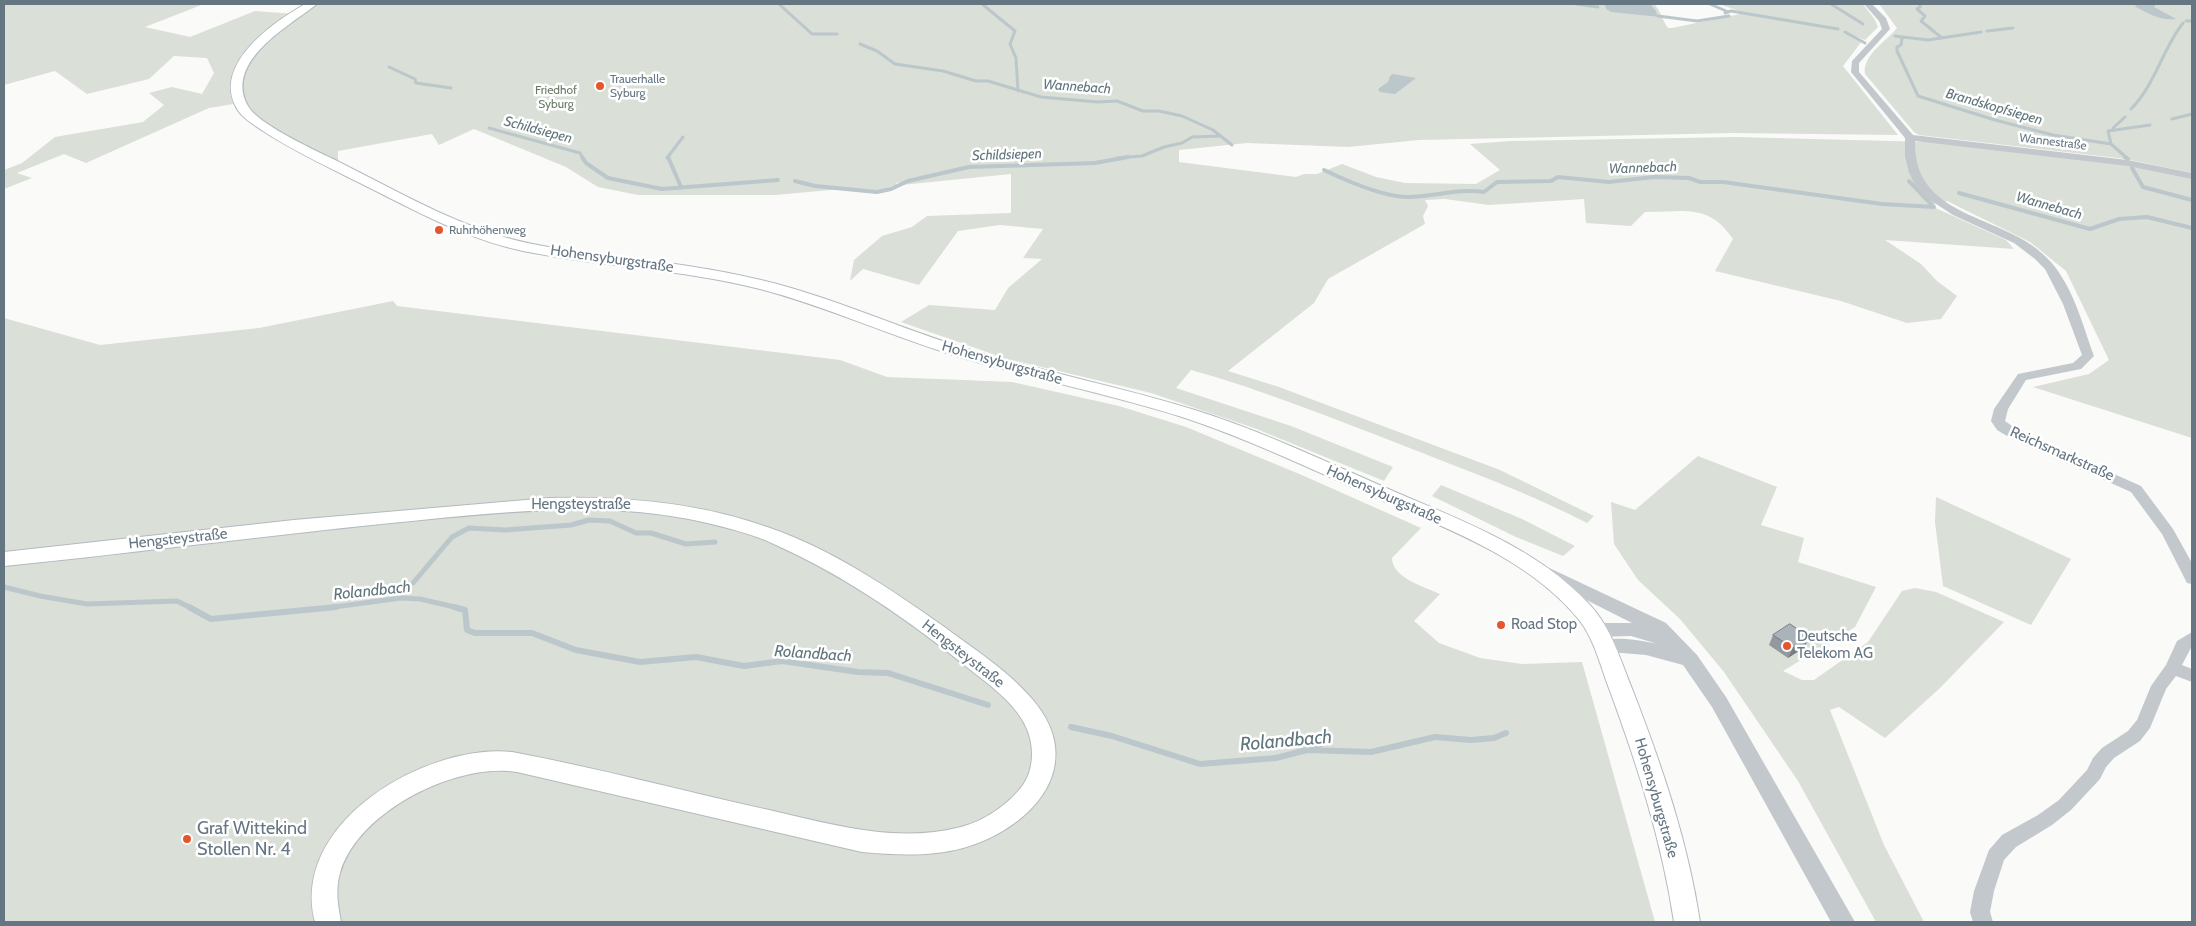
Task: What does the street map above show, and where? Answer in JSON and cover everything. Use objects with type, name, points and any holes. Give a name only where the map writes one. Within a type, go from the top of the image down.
[{"type":"main road","name":"Hohensyburgstraße","points":[[312,4],[276,27],[252,51],[243,65],[238,80],[240,103],[247,113],[276,134],[456,226],[492,239],[524,246],[700,271],[767,286],[985,360],[1192,415],[1262,441],[1394,499],[1486,541],[1534,567],[1564,590],[1601,638],[1629,709],[1666,826],[1685,912]]},
{"type":"main road","name":"Hengsteystraße","points":[[4,559],[342,521],[526,505],[584,503],[643,506],[692,513],[761,531],[832,564],[868,586],[909,613],[992,675],[1028,709],[1040,734],[1044,762],[1040,782],[1028,798],[988,830],[955,840],[919,844],[891,845],[862,841],[568,772],[505,761],[444,770],[415,782],[385,801],[361,820],[340,845],[326,870],[323,906],[328,922]]},
{"type":"street","points":[[1868,4],[1883,20],[1886,29],[1855,63],[1855,72],[1910,138]]},
{"type":"street","name":"Wannestraße","points":[[1910,138],[2128,163],[2192,176]]},
{"type":"street","name":"Reichsmarkstraße","points":[[1910,138],[1909,149],[1914,174],[1928,194],[1950,210],[2014,239],[2043,260],[2057,280],[2088,356],[2077,366],[2022,377],[1998,415],[1998,421],[2002,427],[2017,436],[2136,489],[2168,532],[2192,579]]},
{"type":"street","points":[[1534,567],[1659,628],[1690,660],[1718,702],[1843,922]]},
{"type":"street","points":[[1601,638],[1631,629],[1676,645]]},
{"type":"street","points":[[1601,638],[1690,660]]},
{"type":"street","points":[[1983,922],[1980,912],[1984,891],[1996,856],[2010,841],[2045,820],[2064,805],[2094,774],[2099,763],[2108,753],[2134,736],[2144,723],[2159,686],[2173,668],[2183,646],[2192,638]]},
{"type":"street","points":[[2173,668],[2192,676]]},
{"type":"green space","name":"Friedhof Syburg","points":[[4,4],[204,4],[145,27],[190,37],[255,11],[295,14],[312,4],[1604,4],[1608,11],[1657,17],[1650,5],[1617,4],[1654,4],[1668,28],[1672,28],[1745,13],[1719,4],[1863,4],[1878,27],[1865,40],[1844,32],[1862,41],[1843,66],[1898,135],[1733,133],[1419,140],[1348,147],[1247,143],[1179,150],[1179,162],[1296,177],[1304,174],[1317,174],[1342,164],[1376,177],[1405,183],[1476,184],[1500,170],[1470,144],[1511,141],[1736,137],[1930,142],[2124,165],[2192,177],[2192,438],[2033,387],[2089,374],[2109,360],[2066,271],[2030,242],[1947,201],[1929,205],[2006,240],[2014,249],[1885,240],[1921,264],[1937,281],[1957,296],[1941,319],[1907,323],[1841,301],[1715,271],[1733,239],[1715,220],[1695,212],[1645,212],[1631,226],[1586,223],[1584,199],[1489,205],[1445,199],[1425,200],[1428,206],[1423,216],[1425,224],[1328,279],[1314,303],[1228,371],[1279,387],[1500,470],[1594,516],[1587,523],[1542,501],[1472,472],[1297,405],[1191,370],[1176,388],[1291,426],[1393,467],[1384,481],[1254,428],[1151,393],[1004,358],[901,322],[929,305],[995,310],[1008,288],[1042,259],[1023,258],[1043,229],[1000,225],[958,231],[919,285],[863,269],[850,281],[854,260],[882,236],[912,227],[927,216],[1011,213],[1011,174],[901,185],[897,182],[896,185],[880,190],[842,189],[775,195],[638,195],[598,187],[566,167],[474,129],[439,145],[432,134],[338,151],[338,166],[276,134],[240,103],[209,108],[86,163],[64,154],[17,173],[32,178],[4,189],[4,170],[22,163],[55,137],[143,122],[164,105],[149,93],[172,87],[202,94],[214,73],[207,58],[174,56],[149,79],[87,94],[55,71],[4,85]]},
{"type":"green space","points":[[1879,4],[2192,4],[2192,173],[2126,159],[1919,135],[1914,132],[1865,74],[1865,67],[1871,55],[1897,28]]},
{"type":"green space","points":[[393,301],[397,306],[840,360],[887,377],[1012,382],[1119,406],[1186,427],[1304,476],[1421,528],[1392,558],[1393,565],[1397,571],[1410,581],[1440,594],[1414,621],[1439,643],[1480,658],[1522,664],[1582,662],[1655,922],[4,922],[4,318],[100,345],[259,328]]},
{"type":"green space","points":[[1698,456],[1777,487],[1761,525],[1804,538],[1798,562],[1876,587],[1855,627],[1783,671],[1802,680],[1814,680],[1868,642],[1902,591],[1915,588],[1936,592],[2004,622],[1940,688],[1885,738],[1839,707],[1830,710],[1884,845],[1924,922],[1876,922],[1798,781],[1724,672],[1680,619],[1638,580],[1614,544],[1611,502],[1635,510]]},
{"type":"green space","points":[[1441,485],[1522,519],[1575,546],[1563,556],[1516,537],[1432,496]]},
{"type":"green space","points":[[1936,497],[2071,559],[2031,625],[1943,586],[1935,522]]},
{"type":"shaded area","points":[[1604,4],[1651,5],[1658,17],[1611,12],[1607,10]]},
{"type":"shaded area","points":[[2138,4],[2156,4],[2154,7],[2176,19],[2165,19],[2155,16],[2135,6]]},
{"type":"shaded area","points":[[1393,74],[1416,78],[1395,94],[1380,92],[1378,89],[1388,82]]},
{"type":"building","points":[[1790,624],[1809,637],[1793,648],[1773,635]]},
{"type":"waterway","name":"Wannebach","points":[[779,4],[812,34],[837,34]]},
{"type":"waterway","points":[[982,4],[1015,31],[1010,44],[1016,58],[1018,90]]},
{"type":"waterway","points":[[1576,4],[1598,7]]},
{"type":"waterway","points":[[1710,4],[1726,11]]},
{"type":"waterway","name":"Brandskopfsiepen","points":[[1831,4],[1863,24]]},
{"type":"waterway","points":[[1920,4],[1920,7],[1917,9],[1925,16],[1921,21],[1942,38]]},
{"type":"waterway","points":[[1725,13],[1731,11],[1838,29]]},
{"type":"waterway","points":[[1658,16],[1697,21],[1729,16]]},
{"type":"waterway","points":[[2186,21],[2192,21]]},
{"type":"waterway","points":[[2131,109],[2146,89],[2169,44],[2183,23]]},
{"type":"waterway","points":[[1987,31],[2013,28]]},
{"type":"waterway","points":[[1845,32],[1865,43]]},
{"type":"waterway","points":[[1942,38],[1981,32]]},
{"type":"waterway","points":[[1895,36],[1928,40],[1942,38]]},
{"type":"waterway","name":"Brandskopfsiepen","points":[[1902,38],[1901,45],[1897,47],[1897,51],[1918,96],[1995,120],[2053,135],[2111,144]]},
{"type":"waterway","name":"Wannebach","points":[[860,44],[877,51],[895,64],[943,71],[976,81],[988,81],[1018,90]]},
{"type":"waterway","name":"Schildsiepen","points":[[389,67],[415,79],[416,83],[451,88]]},
{"type":"waterway","name":"Wannebach","points":[[1018,90],[1041,97],[1098,102],[1117,101],[1143,111],[1159,111],[1182,116],[1213,130],[1221,136]]},
{"type":"waterway","points":[[2172,119],[2192,114]]},
{"type":"waterway","points":[[2113,128],[2125,117]]},
{"type":"waterway","points":[[2111,144],[2108,131],[2150,125]]},
{"type":"waterway","name":"Schildsiepen","points":[[489,128],[580,153],[583,158]]},
{"type":"waterway","name":"Schildsiepen","points":[[1127,157],[1142,156],[1164,147],[1182,143],[1192,137],[1221,136]]},
{"type":"waterway","name":"Wannebach","points":[[1221,136],[1232,145]]},
{"type":"waterway","points":[[667,158],[683,137]]},
{"type":"waterway","name":"Brandskopfsiepen","points":[[2111,144],[2127,158]]},
{"type":"waterway","name":"Schildsiepen","points":[[582,157],[586,163],[608,178],[662,189],[778,180]]},
{"type":"waterway","points":[[668,157],[681,187]]},
{"type":"waterway","name":"Schildsiepen","points":[[795,181],[815,186],[877,192],[891,189],[908,181],[969,167],[1095,163],[1127,157]]},
{"type":"waterway","name":"Schildsiepen","points":[[1117,158],[1127,157]]},
{"type":"waterway","name":"Brandskopfsiepen","points":[[2132,168],[2143,187],[2192,200]]},
{"type":"waterway","name":"Wannebach","points":[[1324,170],[1376,191],[1408,197],[1465,191],[1484,192],[1497,182],[1551,181],[1558,177],[1609,182],[1654,177],[1689,178],[1700,182],[1723,182],[1882,204],[1934,207],[1909,181]]},
{"type":"waterway","name":"Wannebach","points":[[1959,193],[2090,229],[2119,219],[2147,217],[2192,228]]},
{"type":"waterway","points":[[413,583],[452,537],[469,528],[505,530],[571,525],[589,520],[610,521],[636,533],[651,533],[686,544],[715,542]]},
{"type":"waterway","name":"Rolandbach","points":[[4,587],[40,596],[87,604],[177,601],[189,607]]},
{"type":"waterway","name":"Rolandbach","points":[[330,608],[401,598],[420,599],[459,608]]},
{"type":"waterway","name":"Rolandbach","points":[[189,607],[211,619],[330,608]]},
{"type":"waterway","name":"Rolandbach","points":[[330,608],[336,607]]},
{"type":"waterway","name":"Rolandbach","points":[[454,607],[465,610],[467,630],[475,633],[532,633],[576,650],[640,662],[696,657],[744,666],[782,661],[858,672],[888,673],[988,705]]},
{"type":"waterway","name":"Rolandbach","points":[[1071,727],[1112,736],[1200,764],[1276,758],[1307,750],[1371,752],[1435,737],[1471,740],[1494,738],[1506,733]]},
{"type":"waterway","points":[[1310,749],[1327,741]]},
{"type":"place","name":"Trauerhalle Syburg","points":[[600,86]]},
{"type":"place","name":"Ruhrhöhenweg","points":[[439,230]]},
{"type":"place","name":"Road Stop","points":[[1501,625]]},
{"type":"place","name":"Deutsche Telekom AG","points":[[1787,646]]},
{"type":"place","name":"Graf Wittekind Stollen Nr. 4","points":[[187,839]]}]
